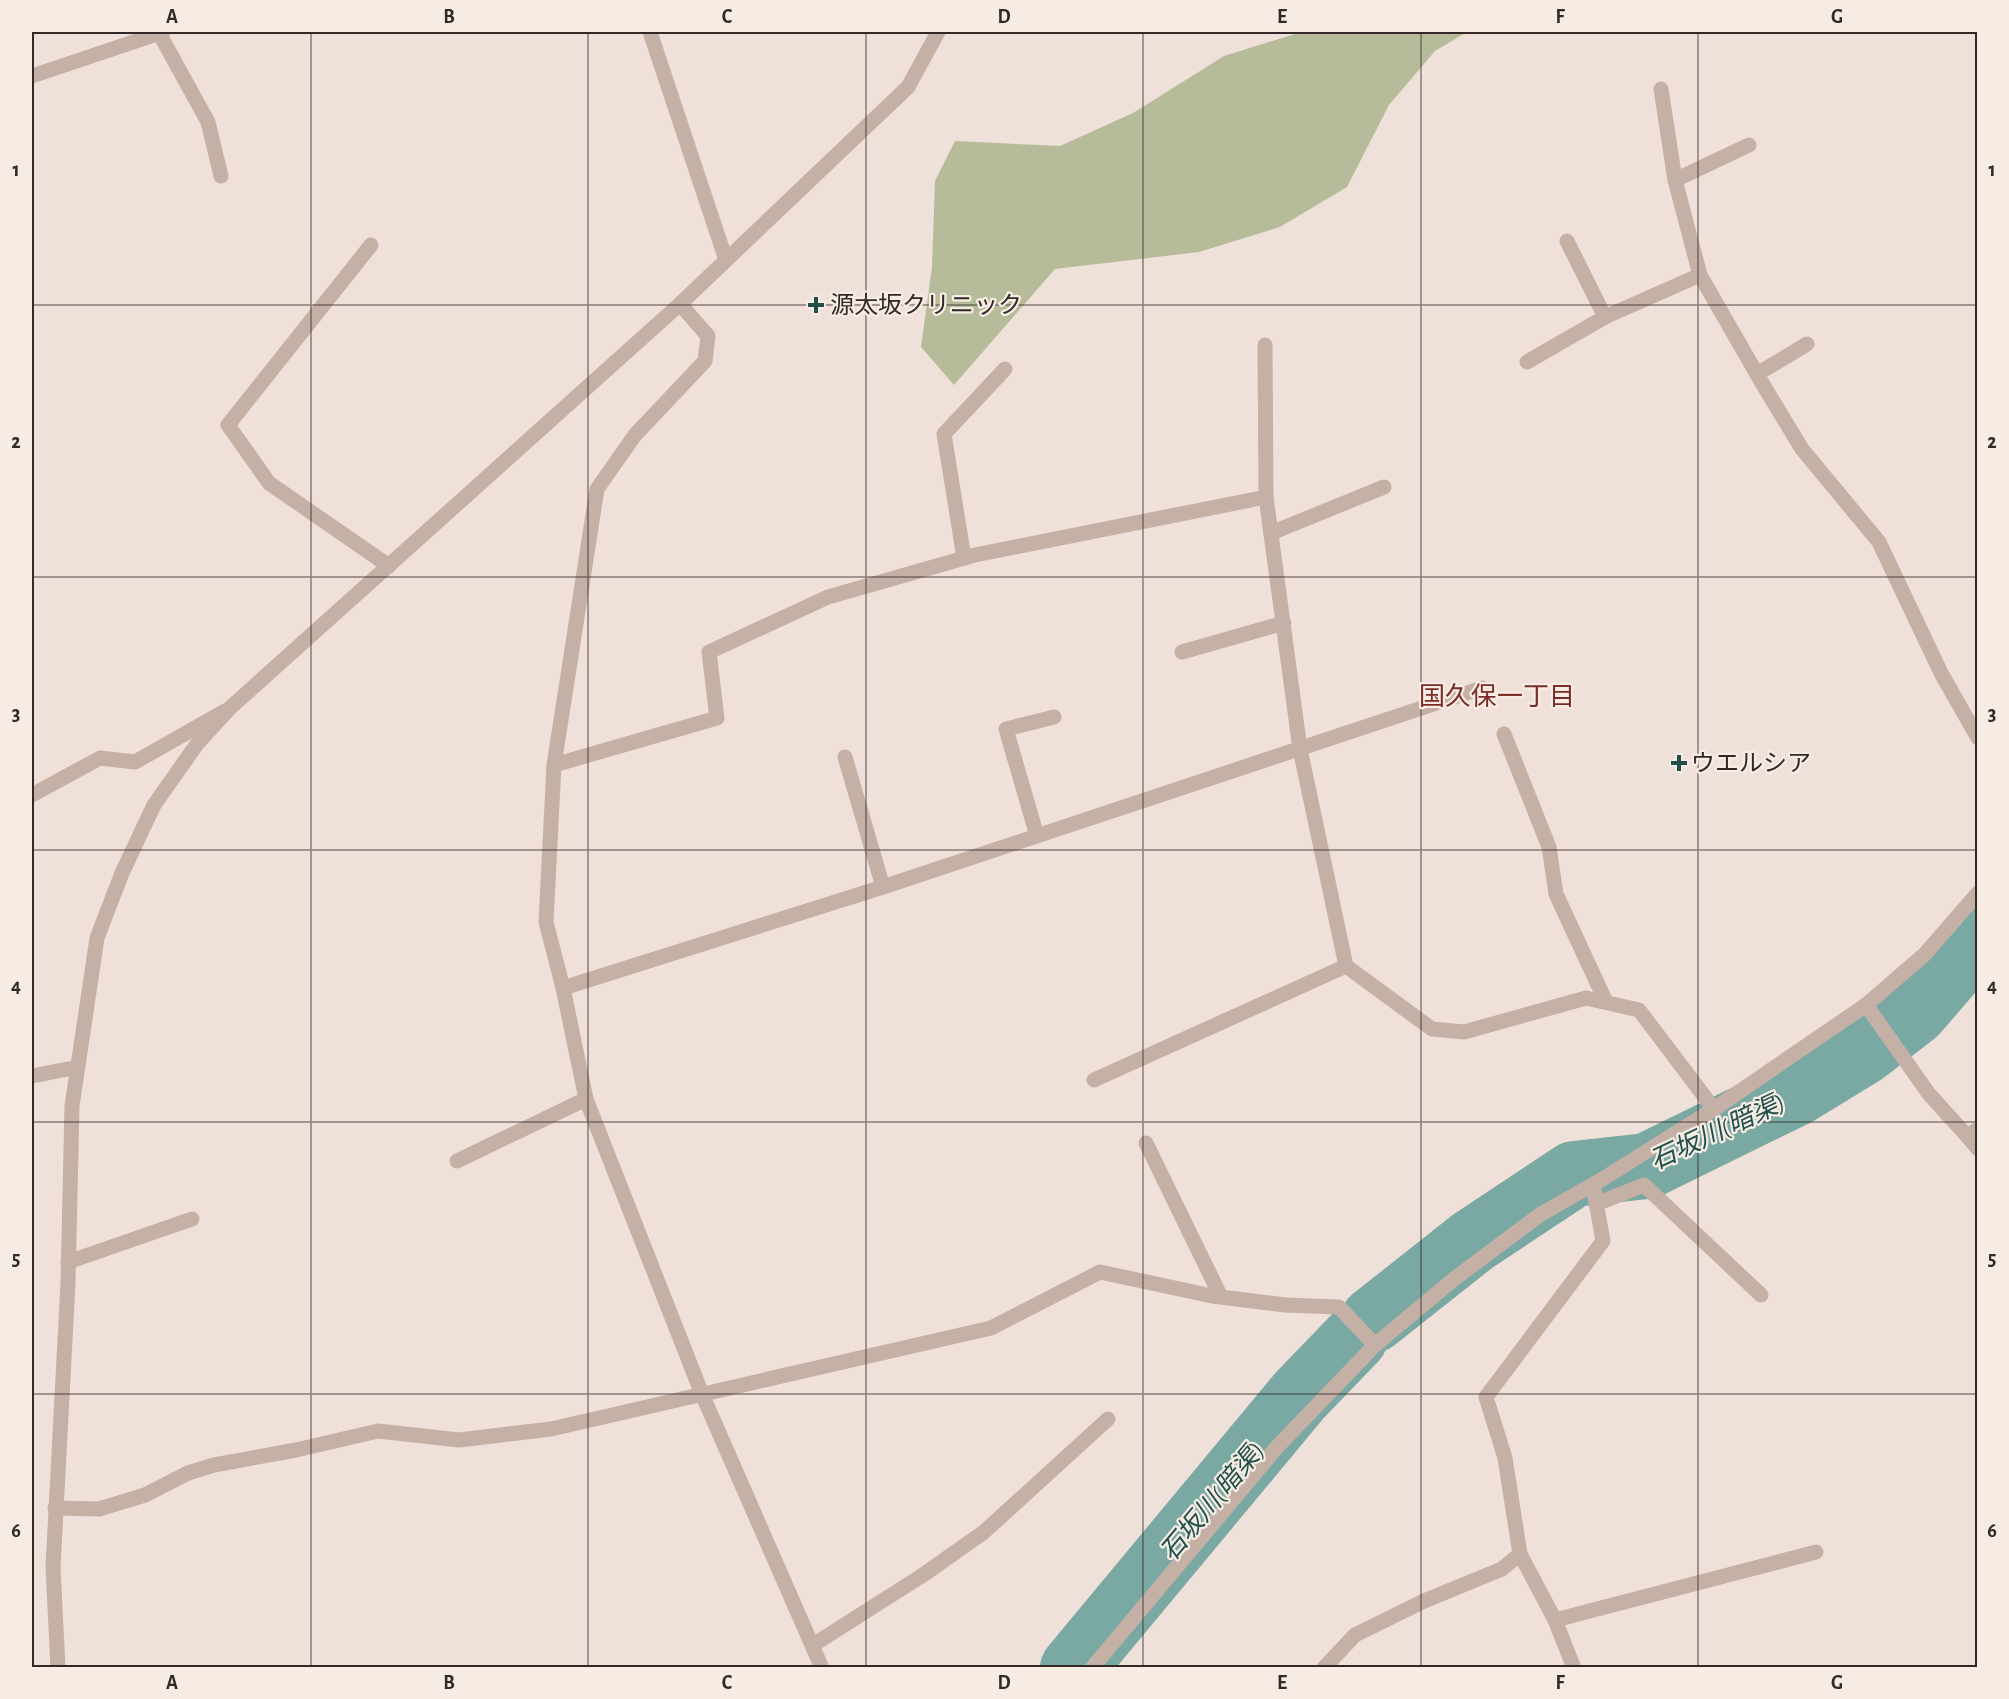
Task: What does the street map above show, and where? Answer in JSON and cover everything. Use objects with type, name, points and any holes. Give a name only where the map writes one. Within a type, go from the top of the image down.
[{"type":"street","points":[[32,76],[161,32],[208,122],[221,176]]},
{"type":"street","points":[[650,32],[726,260]]},
{"type":"street","points":[[58,1668],[53,1567],[68,1263],[72,1107],[97,938],[122,873],[154,805],[197,744],[230,708],[680,304],[908,87],[938,32]]},
{"type":"street","points":[[1661,89],[1675,180],[1700,275],[1802,449],[1879,542],[1941,673],[1977,738]]},
{"type":"street","points":[[1675,180],[1749,145]]},
{"type":"street","points":[[1567,241],[1605,317]]},
{"type":"street","points":[[371,245],[228,425],[269,483],[389,566]]},
{"type":"street","points":[[1527,362],[1605,317],[1700,275]]},
{"type":"street","points":[[680,304],[708,336],[705,362],[635,435],[597,489],[554,765],[546,922],[586,1099],[702,1394],[822,1668]]},
{"type":"street","points":[[1757,374],[1807,344]]},
{"type":"street","points":[[1265,345],[1266,497],[1300,749],[1346,966],[1432,1029],[1464,1032],[1586,998],[1639,1010],[1714,1109]]},
{"type":"street","points":[[964,558],[944,434],[1005,369]]},
{"type":"street","points":[[1271,533],[1384,487]]},
{"type":"street","points":[[554,765],[717,718],[709,652],[828,597],[964,558],[1266,497]]},
{"type":"street","points":[[1182,652],[1284,623]]},
{"type":"street","points":[[562,988],[883,887],[1482,688]]},
{"type":"street","points":[[32,795],[100,758],[135,762],[230,708]]},
{"type":"street","points":[[1037,836],[1006,729],[1054,717]]},
{"type":"street","points":[[1504,734],[1549,847],[1556,894],[1606,1002]]},
{"type":"street","points":[[846,757],[883,887]]},
{"type":"street","points":[[1092,1668],[1277,1447],[1375,1345],[1454,1279],[1541,1214],[1714,1109],[1866,1005],[1925,954],[1977,894]]},
{"type":"street","points":[[1094,1080],[1346,966]]},
{"type":"street","points":[[1866,1005],[1929,1094],[1972,1132],[1977,1149]]},
{"type":"street","points":[[32,1076],[78,1067]]},
{"type":"street","points":[[457,1161],[586,1099]]},
{"type":"street","points":[[1146,1143],[1221,1297]]},
{"type":"street","points":[[1574,1668],[1555,1620],[1520,1554],[1505,1458],[1486,1397],[1603,1241],[1596,1204],[1597,1182]]},
{"type":"street","points":[[1596,1204],[1644,1185],[1761,1295]]},
{"type":"street","points":[[68,1263],[192,1219]]},
{"type":"street","points":[[55,1508],[99,1509],[145,1495],[188,1473],[213,1465],[296,1450],[378,1431],[459,1440],[551,1429],[991,1328],[1100,1272],[1221,1297],[1285,1305],[1339,1307],[1375,1345]]},
{"type":"street","points":[[813,1645],[923,1575],[984,1532],[1108,1419]]},
{"type":"street","points":[[1555,1620],[1816,1552]]},
{"type":"street","points":[[1324,1668],[1355,1635],[1424,1601],[1502,1569],[1520,1554]]},
{"type":"green space","points":[[1301,32],[1467,32],[1435,51],[1389,105],[1347,187],[1280,227],[1199,252],[1055,269],[954,385],[921,347],[932,267],[935,181],[955,141],[1060,146],[1133,113],[1224,56]]},
{"type":"waterway","name":"石坂川(暗渠)","points":[[1373,1320],[1473,1241],[1574,1174],[1647,1166],[1796,1093],[1863,1052],[1915,1012],[1978,939]]},
{"type":"waterway","name":"石坂川(暗渠)","points":[[1073,1668],[1300,1395],[1355,1338]]},
{"type":"place","name":"源太坂クリニック","points":[[816,305]]},
{"type":"place","name":"ウエルシア","points":[[1679,763]]},
{"type":"district","name":"国久保一丁目","points":[[1497,696]]}]
